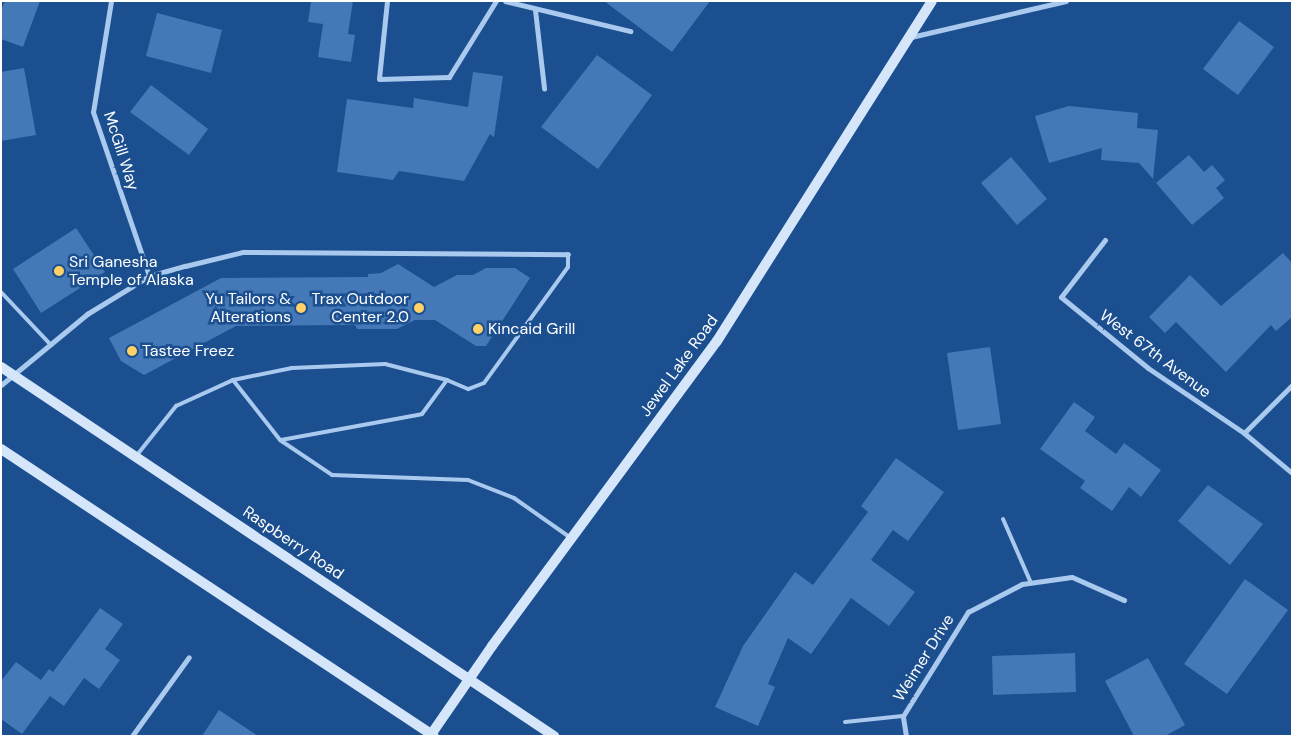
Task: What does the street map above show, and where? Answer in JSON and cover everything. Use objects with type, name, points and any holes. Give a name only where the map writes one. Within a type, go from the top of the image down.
[{"type":"main road","name":"Jewel Lake Road","points":[[432,735],[469,677],[717,340],[911,37],[932,1]]},
{"type":"main road","name":"Raspberry Road","points":[[1,367],[469,677],[554,736]]},
{"type":"main road","points":[[1,449],[432,735]]},
{"type":"street","name":"McGill Way","points":[[111,1],[93,112],[148,276]]},
{"type":"street","points":[[387,1],[379,79],[449,77],[496,1]]},
{"type":"street","points":[[505,1],[535,10],[630,31]]},
{"type":"street","points":[[911,37],[1066,1]]},
{"type":"street","points":[[535,10],[544,88]]},
{"type":"street","name":"West 67th Avenue","points":[[1105,240],[1061,298],[1148,368],[1244,433],[1292,473]]},
{"type":"street","points":[[1,385],[15,376],[87,314],[148,276],[243,252],[568,254]]},
{"type":"street","points":[[1244,433],[1292,385]]},
{"type":"street","name":"Weimer Drive","points":[[906,736],[903,716],[968,612],[1022,584],[1072,577],[1124,600]]},
{"type":"street","points":[[132,736],[189,657]]},
{"type":"lane","points":[[136,456],[176,406],[233,380],[292,368],[385,364],[447,380],[468,389],[484,383],[568,267],[568,254]]},
{"type":"lane","points":[[1,292],[51,345]]},
{"type":"lane","points":[[233,380],[280,440],[332,475],[468,480],[514,498],[571,538]]},
{"type":"lane","points":[[280,440],[422,414],[447,380]]},
{"type":"lane","points":[[1003,519],[1031,583]]},
{"type":"lane","points":[[845,722],[903,716]]},
{"type":"building","points":[[5,1],[40,1],[23,47],[1,39],[1,10]]},
{"type":"building","points":[[311,1],[353,1],[348,34],[355,35],[351,62],[318,57],[323,24],[308,22]]},
{"type":"building","points":[[604,1],[710,1],[672,52]]},
{"type":"building","points":[[157,13],[222,30],[211,73],[146,56]]},
{"type":"building","points":[[1239,21],[1274,47],[1238,95],[1203,69]]},
{"type":"building","points":[[597,55],[652,95],[598,169],[541,127]]},
{"type":"building","points":[[24,68],[36,135],[1,141],[1,72]]},
{"type":"building","points":[[473,72],[503,76],[494,137],[490,134],[464,181],[399,171],[393,180],[337,172],[347,99],[413,108],[414,98],[468,107]]},
{"type":"building","points":[[151,85],[208,129],[189,155],[130,112]]},
{"type":"building","points":[[1069,106],[1138,113],[1137,128],[1158,130],[1153,179],[1139,163],[1101,160],[1102,148],[1049,163],[1035,116]]},
{"type":"building","points":[[1189,155],[1204,172],[1212,165],[1225,180],[1216,188],[1224,198],[1192,225],[1156,183]]},
{"type":"building","points":[[1011,157],[1047,199],[1017,225],[981,183]]},
{"type":"building","name":"Sri Ganesha Temple of Alaska","points":[[76,228],[105,272],[41,313],[13,269]]},
{"type":"building","points":[[1283,253],[1292,263],[1292,317],[1276,331],[1271,325],[1226,372],[1176,322],[1165,333],[1149,317],[1190,275],[1221,306]]},
{"type":"building","points":[[398,264],[434,287],[457,275],[473,275],[486,268],[515,268],[530,278],[486,346],[476,346],[435,320],[415,320],[397,329],[357,329],[355,325],[236,326],[144,375],[121,361],[109,338],[221,278],[368,277],[368,274],[381,273]]},
{"type":"building","points":[[990,347],[1001,424],[958,430],[947,353]]},
{"type":"building","points":[[1074,402],[1095,417],[1085,431],[1116,454],[1124,443],[1161,470],[1141,497],[1129,487],[1112,511],[1080,488],[1085,481],[1040,449]]},
{"type":"building","points":[[896,458],[944,492],[908,541],[893,530],[871,560],[915,592],[889,626],[851,598],[811,654],[788,638],[768,684],[775,687],[758,726],[715,707],[743,646],[795,572],[813,585],[868,512],[861,506]]},
{"type":"building","points":[[1208,485],[1263,524],[1230,565],[1178,521]]},
{"type":"building","points":[[1245,579],[1288,610],[1227,694],[1184,664]]},
{"type":"building","points":[[100,608],[123,624],[105,649],[120,660],[99,689],[84,678],[64,706],[50,696],[22,734],[1,719],[1,681],[16,662],[41,680],[49,669],[53,672]]},
{"type":"building","points":[[1075,653],[1076,692],[993,695],[992,656]]},
{"type":"building","points":[[1148,658],[1185,725],[1165,736],[1134,736],[1105,681]]},
{"type":"building","points":[[219,710],[258,736],[202,736]]},
{"type":"place","name":"Sri Ganesha Temple of Alaska","points":[[59,271]]},
{"type":"place","name":"Yu Tailors & Alterations","points":[[301,308]]},
{"type":"place","name":"Trax Outdoor Center 2.0","points":[[419,308]]},
{"type":"place","name":"Kincaid Grill","points":[[478,329]]},
{"type":"place","name":"Tastee Freez","points":[[132,351]]}]
